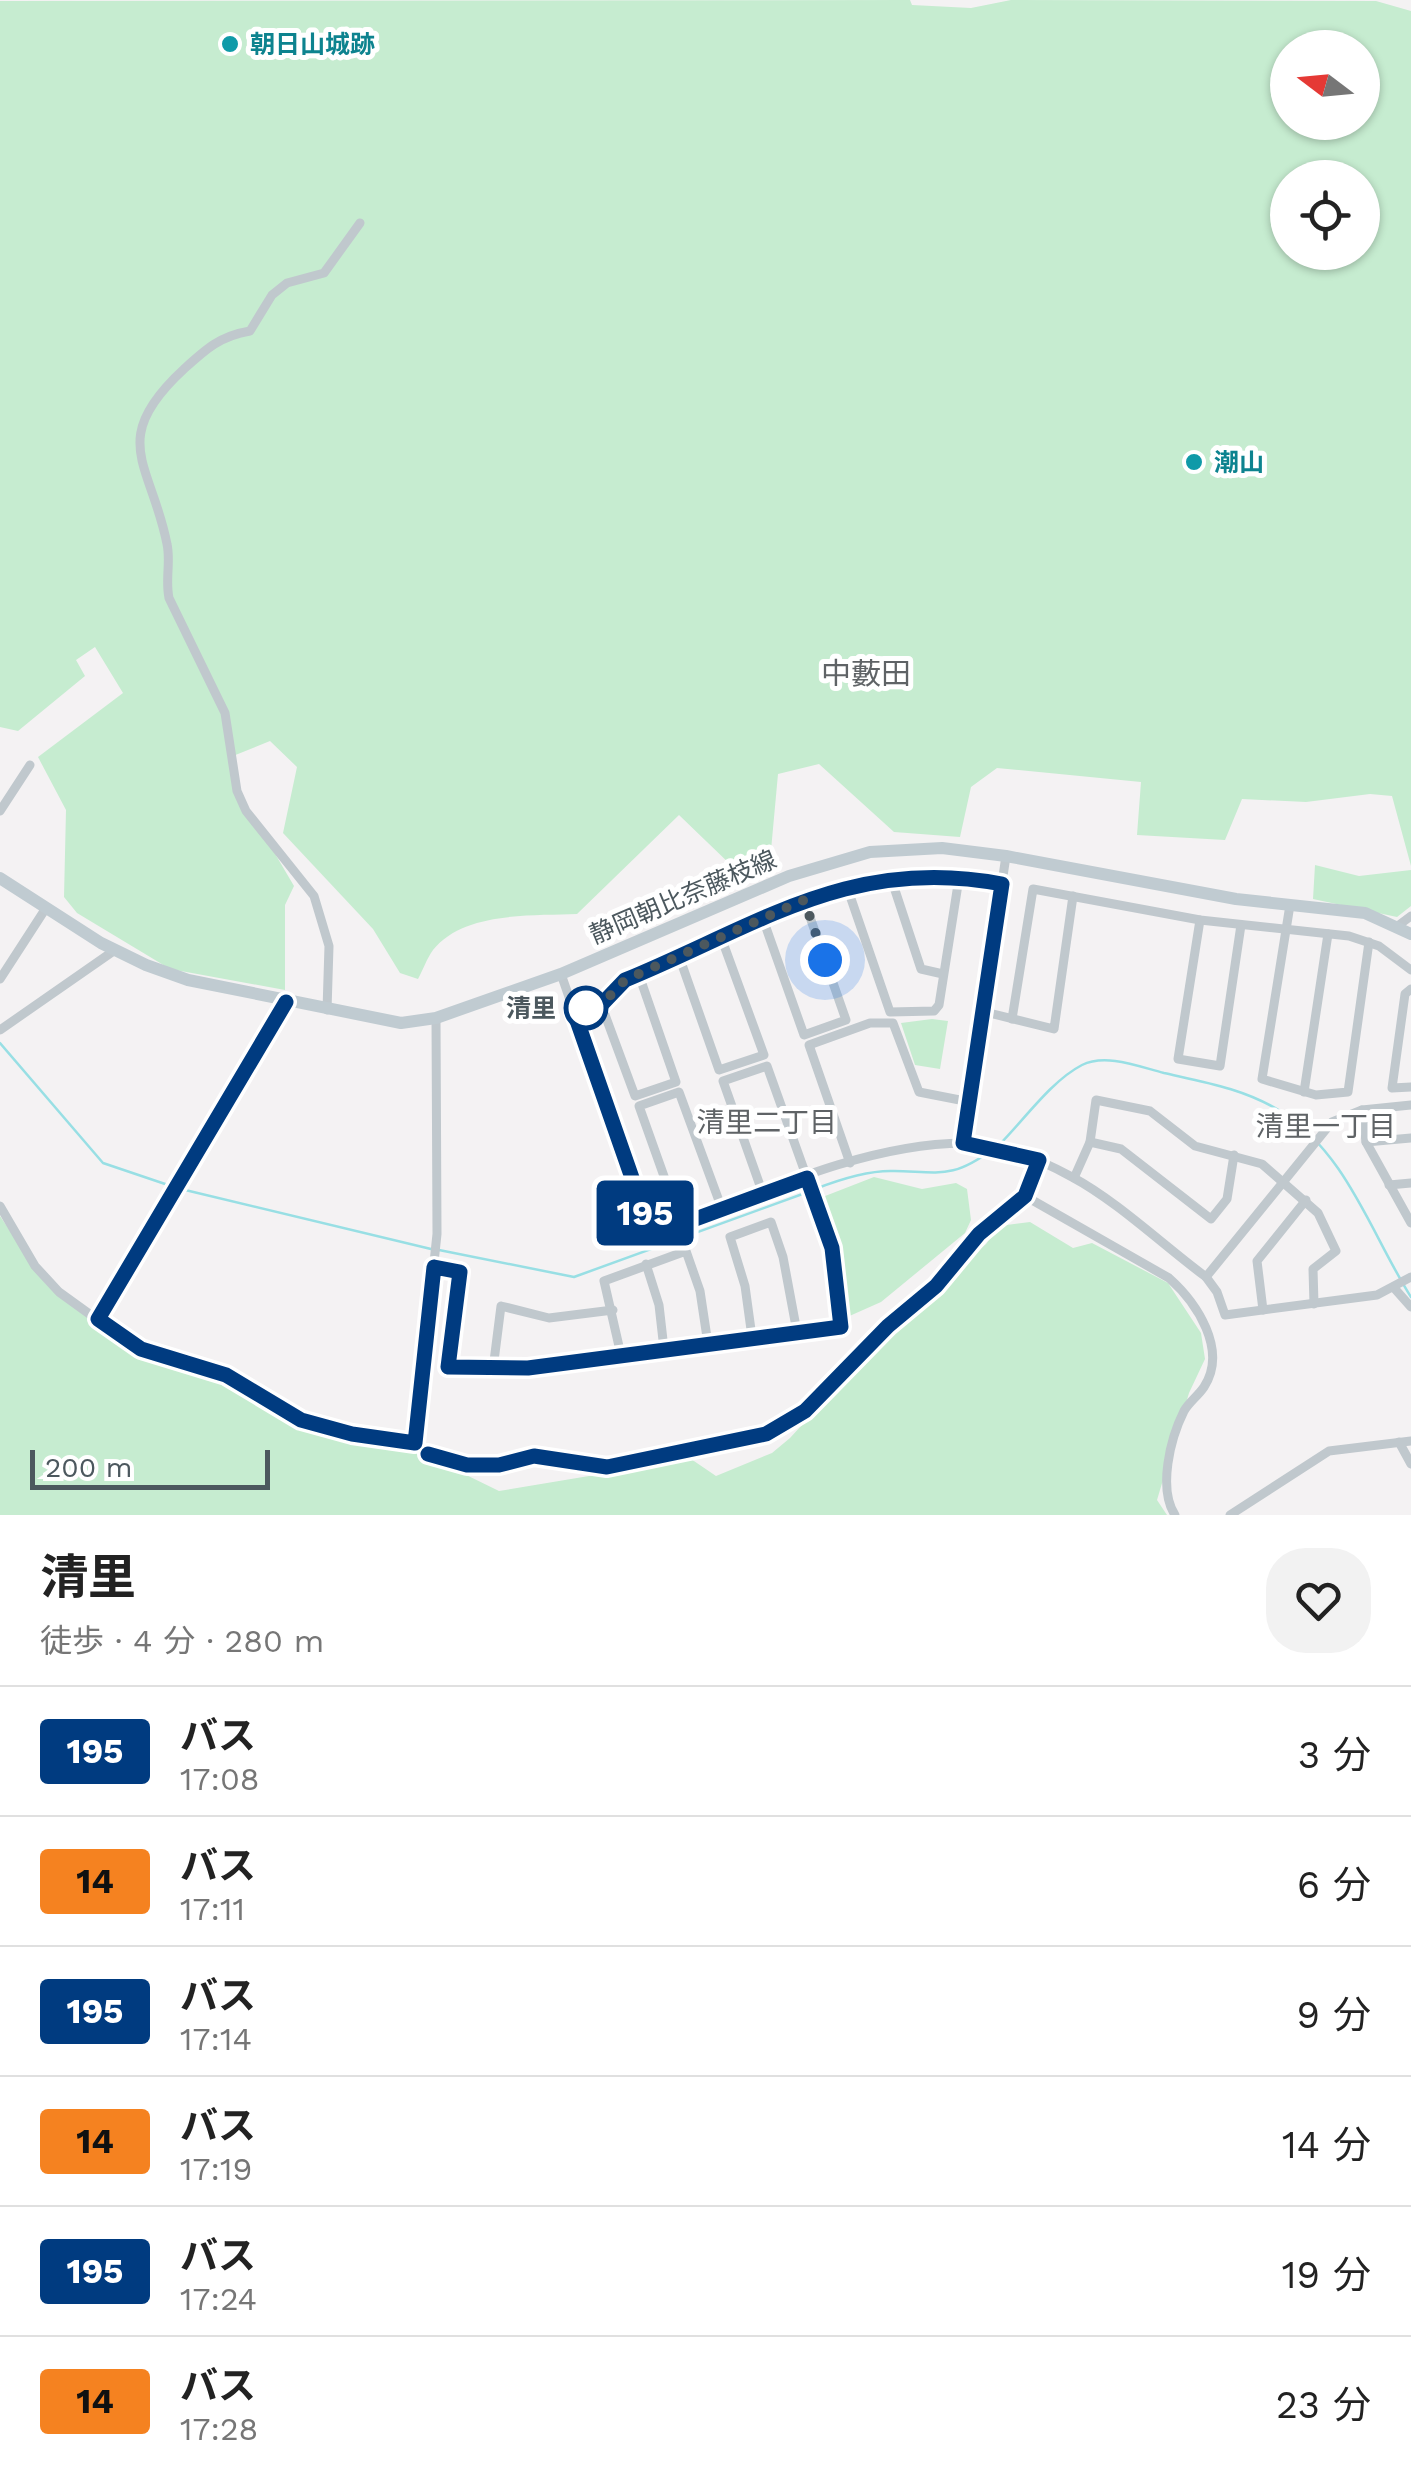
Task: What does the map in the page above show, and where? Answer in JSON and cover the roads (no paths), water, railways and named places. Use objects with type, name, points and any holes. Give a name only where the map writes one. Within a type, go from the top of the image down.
[{"type":"main road","name":"静岡朝比奈藤枝線","points":[[0,878],[115,950],[188,980],[386,1022],[436,1018],[561,974],[837,859],[942,848],[1290,905],[1355,911],[1399,925],[1411,934]]},
{"type":"street","points":[[327,1010],[329,946],[323,918],[314,896],[263,834],[237,791],[225,713],[169,598],[165,580],[168,548],[146,482],[138,439],[147,413],[163,389],[224,335],[250,330],[272,295],[287,283],[324,273],[360,223]]},
{"type":"street","points":[[0,811],[30,765]]},
{"type":"street","points":[[963,1143],[1006,856]]},
{"type":"street","points":[[574,1012],[602,1004],[625,980],[804,900],[846,887],[891,878],[959,878],[1002,884]]},
{"type":"street","points":[[891,878],[921,970],[943,974]]},
{"type":"street","points":[[846,887],[890,1012],[934,1011],[940,1005],[959,878]]},
{"type":"street","points":[[1012,1019],[1033,888],[1200,920],[1369,942],[1411,970]]},
{"type":"street","points":[[985,1012],[1054,1029],[1073,896]]},
{"type":"street","points":[[763,918],[804,1035],[846,1020],[804,900]]},
{"type":"street","points":[[1290,905],[1262,1079],[1304,1092],[1348,1092],[1369,942]]},
{"type":"street","points":[[0,979],[46,908]]},
{"type":"street","points":[[1399,925],[1411,916]]},
{"type":"street","points":[[1200,920],[1178,1060],[1220,1066],[1241,925]]},
{"type":"street","points":[[1304,1092],[1328,934]]},
{"type":"street","points":[[680,958],[719,1070],[764,1056],[721,937]]},
{"type":"street","points":[[1,1028],[115,950]]},
{"type":"street","points":[[561,974],[652,1235],[850,1163],[896,1150],[963,1143],[1039,1160],[1074,1178],[1206,1277],[1217,1292],[1225,1315],[1394,1289],[1411,1277]]},
{"type":"street","points":[[602,1004],[634,1096],[676,1082],[639,974]]},
{"type":"street","points":[[1411,990],[1405,994],[1392,1088],[1411,1087]]},
{"type":"street","points":[[98,1319],[171,1203],[286,1002]]},
{"type":"street","points":[[415,1443],[436,1243],[436,1018]]},
{"type":"street","points":[[850,1163],[808,1045],[870,1023],[893,1023],[919,1092],[970,1102]]},
{"type":"street","points":[[435,1262],[460,1272],[448,1367],[493,1369],[841,1327],[832,1248],[767,1066],[724,1081],[764,1194]]},
{"type":"street","points":[[681,1224],[639,1106],[679,1092],[722,1209]]},
{"type":"street","points":[[1074,1178],[1090,1142],[1096,1100],[1150,1112],[1195,1146],[1252,1158],[1284,1179],[1306,1200],[1336,1251],[1313,1268],[1314,1304]]},
{"type":"street","points":[[1206,1277],[1332,1122],[1362,1110],[1411,1105]]},
{"type":"street","points":[[1362,1110],[1366,1142],[1411,1223]]},
{"type":"street","points":[[1366,1142],[1411,1138]]},
{"type":"street","points":[[1090,1142],[1120,1149],[1212,1219],[1226,1199],[1234,1155]]},
{"type":"street","points":[[0,1206],[35,1266],[59,1292],[141,1349],[226,1375],[301,1420],[352,1434],[415,1443],[428,1454],[467,1465],[499,1465],[534,1456],[607,1467],[766,1434],[805,1411],[888,1326],[936,1286],[979,1234],[1025,1196],[1039,1160]]},
{"type":"street","points":[[1389,1185],[1411,1183]]},
{"type":"street","points":[[1025,1196],[1169,1278],[1182,1289],[1209,1334],[1214,1358],[1210,1373],[1183,1413],[1166,1478],[1166,1502],[1175,1515]]},
{"type":"street","points":[[1263,1310],[1257,1261],[1306,1200]]},
{"type":"street","points":[[752,1337],[745,1286],[730,1237],[770,1222],[783,1257],[797,1332]]},
{"type":"street","points":[[621,1354],[604,1281],[686,1251],[700,1291],[708,1344]]},
{"type":"street","points":[[646,1264],[659,1305],[664,1349]]},
{"type":"street","points":[[1394,1289],[1411,1308]]},
{"type":"street","points":[[493,1369],[501,1306],[549,1318],[613,1310]]},
{"type":"street","points":[[1230,1515],[1329,1451],[1411,1440]]},
{"type":"street","points":[[1399,1442],[1411,1464]]},
{"type":"waterway","points":[[0,1043],[103,1163],[174,1187]]},
{"type":"waterway","points":[[999,1145],[1059,1081],[1091,1062],[1123,1062],[1238,1092],[1280,1111],[1323,1149],[1356,1196],[1411,1297]]},
{"type":"waterway","points":[[815,1189],[874,1172],[956,1169],[993,1149]]},
{"type":"waterway","points":[[181,1189],[431,1249]]},
{"type":"waterway","points":[[439,1250],[574,1277],[808,1192]]},
{"type":"place","name":"朝日山城跡","points":[[230,44]]},
{"type":"place","name":"潮山","points":[[1194,462]]},
{"type":"place","name":"清里","points":[[586,1008]]},
{"type":"district","name":"中藪田","points":[[866,673]]},
{"type":"district","name":"清里二丁目","points":[[767,1122]]},
{"type":"district","name":"清里一丁目","points":[[1326,1126]]}]
